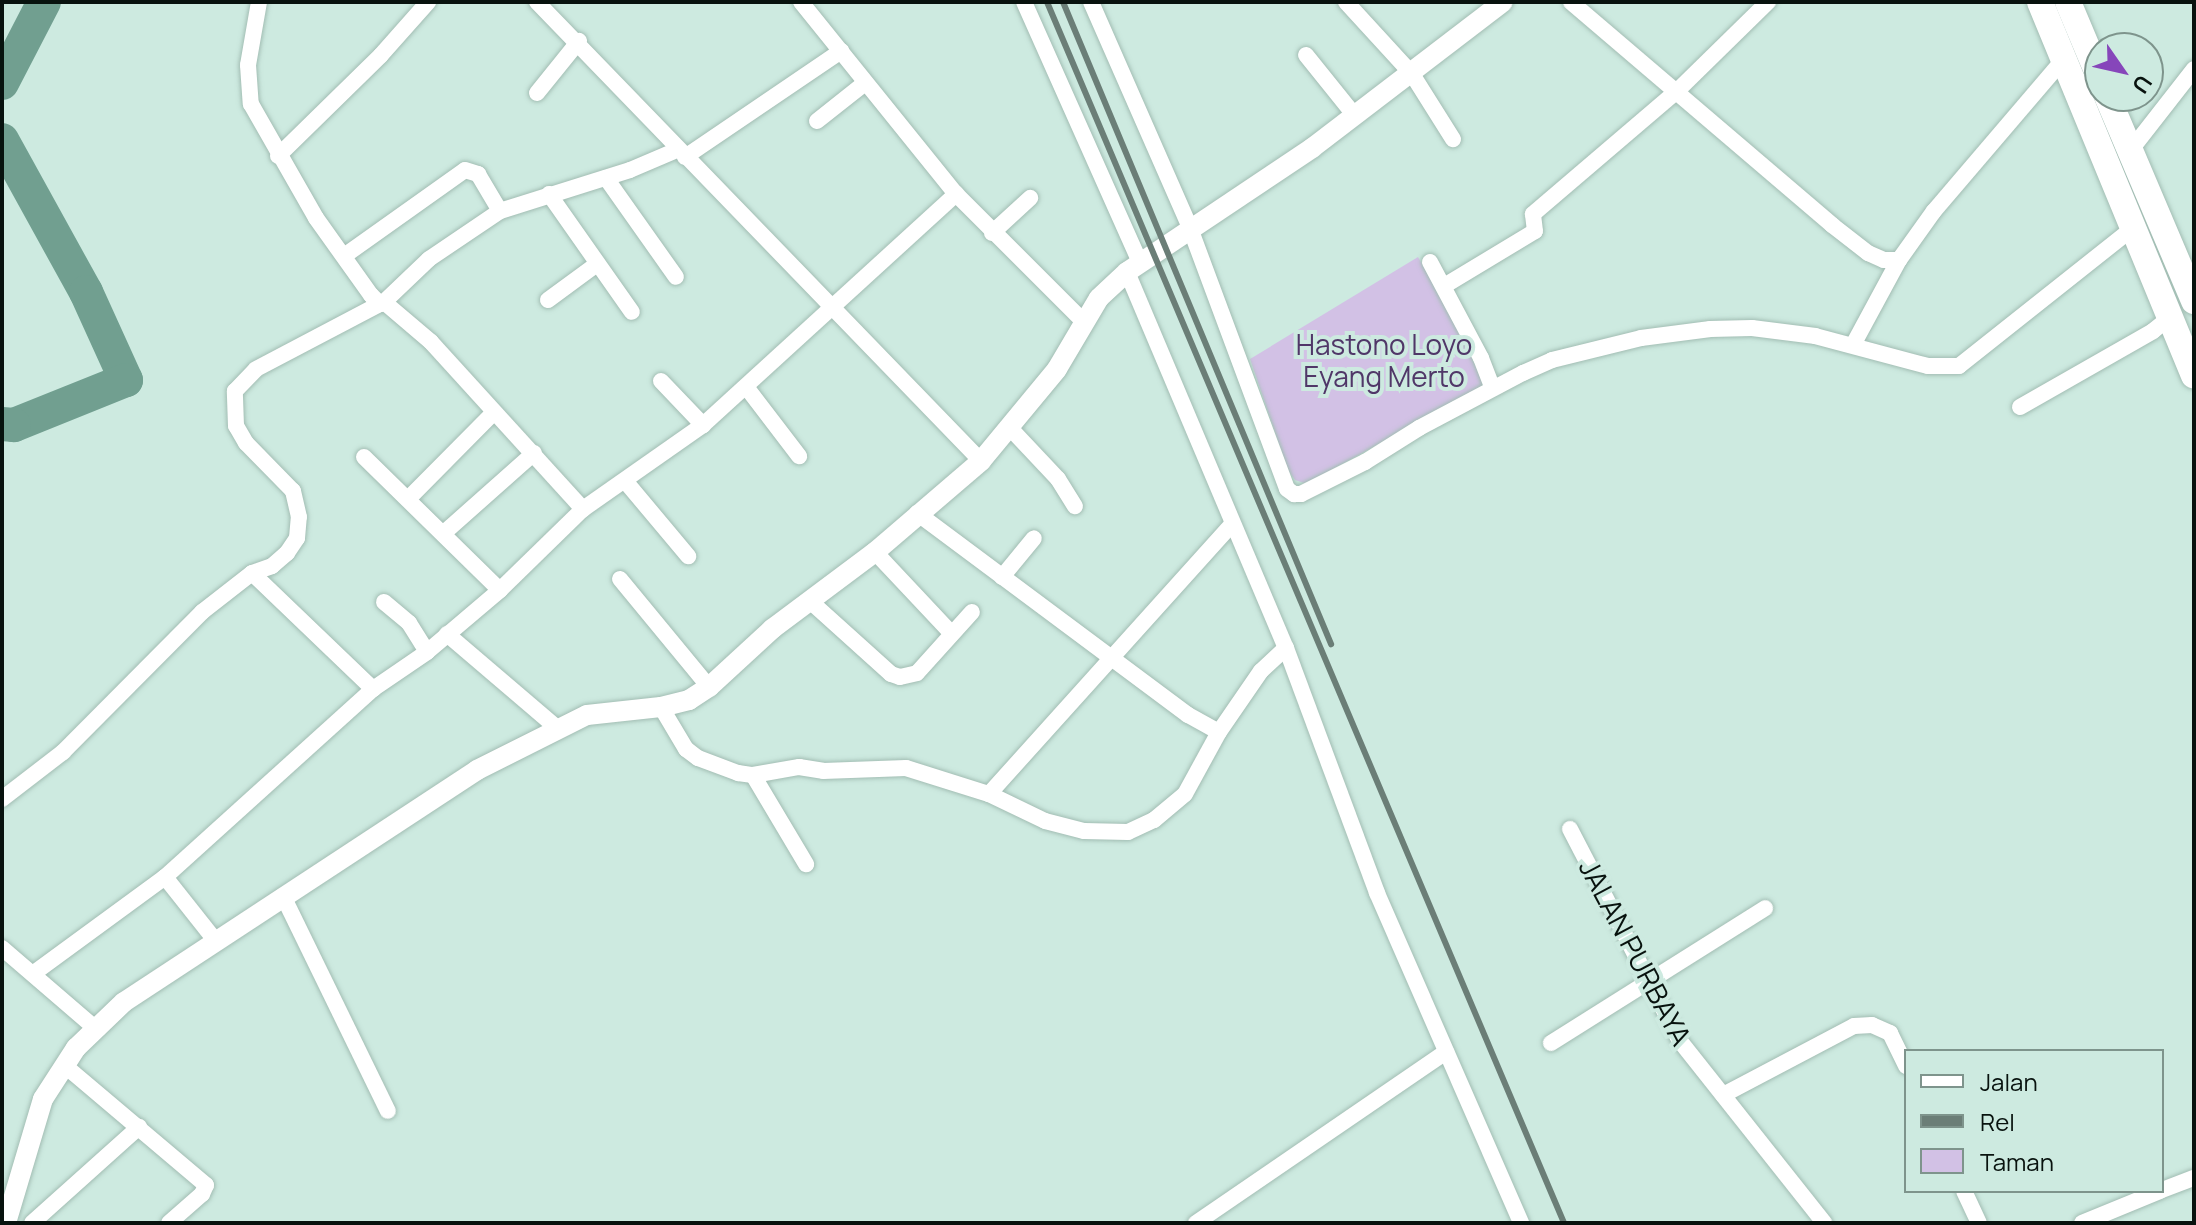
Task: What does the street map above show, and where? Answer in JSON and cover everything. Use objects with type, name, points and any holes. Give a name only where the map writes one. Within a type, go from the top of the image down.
[{"type":"highway","points":[[2040,2],[2194,375]]},
{"type":"highway","points":[[2068,2],[2084,40]]},
{"type":"highway","points":[[2114,112],[2192,288]]},
{"type":"street","points":[[259,2],[247,88],[251,104],[278,156],[344,256],[382,303],[431,342],[583,509]]},
{"type":"street","points":[[278,156],[381,55],[428,2]]},
{"type":"street","points":[[801,2],[956,194],[1083,321]]},
{"type":"street","points":[[1024,2],[1134,267],[1231,525],[1286,648],[1377,893],[1521,1223]]},
{"type":"street","points":[[1091,2],[1190,228],[1287,489],[1294,494],[1301,494],[1365,462],[1492,387],[1552,360],[1676,332],[1752,328],[1853,345],[1928,366],[1959,366],[2133,228]]},
{"type":"street","points":[[1346,2],[1412,74],[1453,139]]},
{"type":"street","points":[[1571,2],[1868,253],[1878,258],[1899,260]]},
{"type":"street","points":[[1444,286],[1535,231],[1533,214],[1676,92],[1768,2]]},
{"type":"street","points":[[541,3],[681,154],[981,461]]},
{"type":"street","points":[[5,1218],[35,1121],[64,1065],[95,1028],[124,1002],[477,770],[587,715],[661,707],[689,700],[709,687],[981,461],[1057,369],[1099,298],[1134,267],[1355,116],[1412,74],[1495,4]]},
{"type":"street","points":[[537,93],[579,41]]},
{"type":"street","points":[[2,799],[63,752],[202,612],[252,573],[280,562],[297,538],[299,517],[293,491],[246,443],[236,426],[235,391],[256,369],[382,303],[429,259],[500,211],[681,154],[841,51]]},
{"type":"street","points":[[1306,55],[1355,116]]},
{"type":"street","points":[[1853,345],[1899,260],[1934,211],[2063,60]]},
{"type":"street","points":[[2130,151],[2194,69]]},
{"type":"street","points":[[817,121],[865,83]]},
{"type":"street","points":[[344,256],[465,170],[478,174],[500,211]]},
{"type":"street","points":[[606,178],[676,277]]},
{"type":"street","points":[[549,194],[632,312]]},
{"type":"street","points":[[34,973],[165,877],[373,689],[427,652],[500,590],[583,509],[626,482],[747,388],[830,306],[891,258],[956,194]]},
{"type":"street","points":[[992,233],[1030,198]]},
{"type":"street","points":[[1430,262],[1481,358],[1492,387]]},
{"type":"street","points":[[548,300],[597,264]]},
{"type":"street","points":[[2020,407],[2153,331],[2170,317]]},
{"type":"street","points":[[661,381],[703,425]]},
{"type":"street","points":[[747,388],[799,456]]},
{"type":"street","points":[[408,499],[494,412]]},
{"type":"street","points":[[1010,428],[1058,479],[1075,506]]},
{"type":"street","points":[[445,532],[534,453]]},
{"type":"street","points":[[364,457],[445,532],[500,590]]},
{"type":"street","points":[[626,482],[688,556]]},
{"type":"street","points":[[917,513],[1188,715],[1219,732]]},
{"type":"street","points":[[989,794],[1231,525]]},
{"type":"street","points":[[1002,577],[1034,538]]},
{"type":"street","points":[[875,552],[952,634]]},
{"type":"street","points":[[252,573],[373,689]]},
{"type":"street","points":[[620,579],[709,687]]},
{"type":"street","points":[[810,601],[891,674],[900,677],[917,673],[972,612]]},
{"type":"street","points":[[384,602],[409,623],[427,652]]},
{"type":"street","points":[[447,634],[557,728]]},
{"type":"street","points":[[661,707],[686,749],[716,766],[753,775],[799,767],[823,771],[906,768],[989,794],[1045,821],[1084,831],[1128,832],[1154,820],[1185,794],[1219,732],[1261,671],[1286,648]]},
{"type":"street","points":[[753,775],[806,864]]},
{"type":"street","name":"JALAN PURBAYA","points":[[1570,829],[1680,1041],[1824,1223]]},
{"type":"street","points":[[165,877],[215,940]]},
{"type":"street","points":[[283,896],[388,1111]]},
{"type":"street","points":[[1551,1043],[1765,908]]},
{"type":"street","points":[[2,948],[95,1028]]},
{"type":"street","points":[[1723,1095],[1854,1026],[1872,1025],[1890,1033],[1904,1062]]},
{"type":"street","points":[[1196,1223],[1446,1052]]},
{"type":"street","points":[[64,1065],[206,1185],[202,1194],[169,1223]]},
{"type":"street","points":[[32,1223],[139,1127]]},
{"type":"street","points":[[2164,1190],[2194,1178]]},
{"type":"street","points":[[1965,1193],[1979,1223]]},
{"type":"street","points":[[2082,1223],[2156,1193]]},
{"type":"green space","name":"Hastono Loyo Eyang Merto","points":[[1418,257],[1455,320],[1484,386],[1313,480],[1304,483],[1295,480],[1288,470],[1250,359]]},
{"type":"waterway","points":[[2,83],[44,2]]},
{"type":"waterway","points":[[2,140],[86,292],[126,380],[14,425],[2,424]]},
{"type":"railway","points":[[1047,2],[1564,1223]]},
{"type":"railway","points":[[1063,2],[1331,644]]}]
